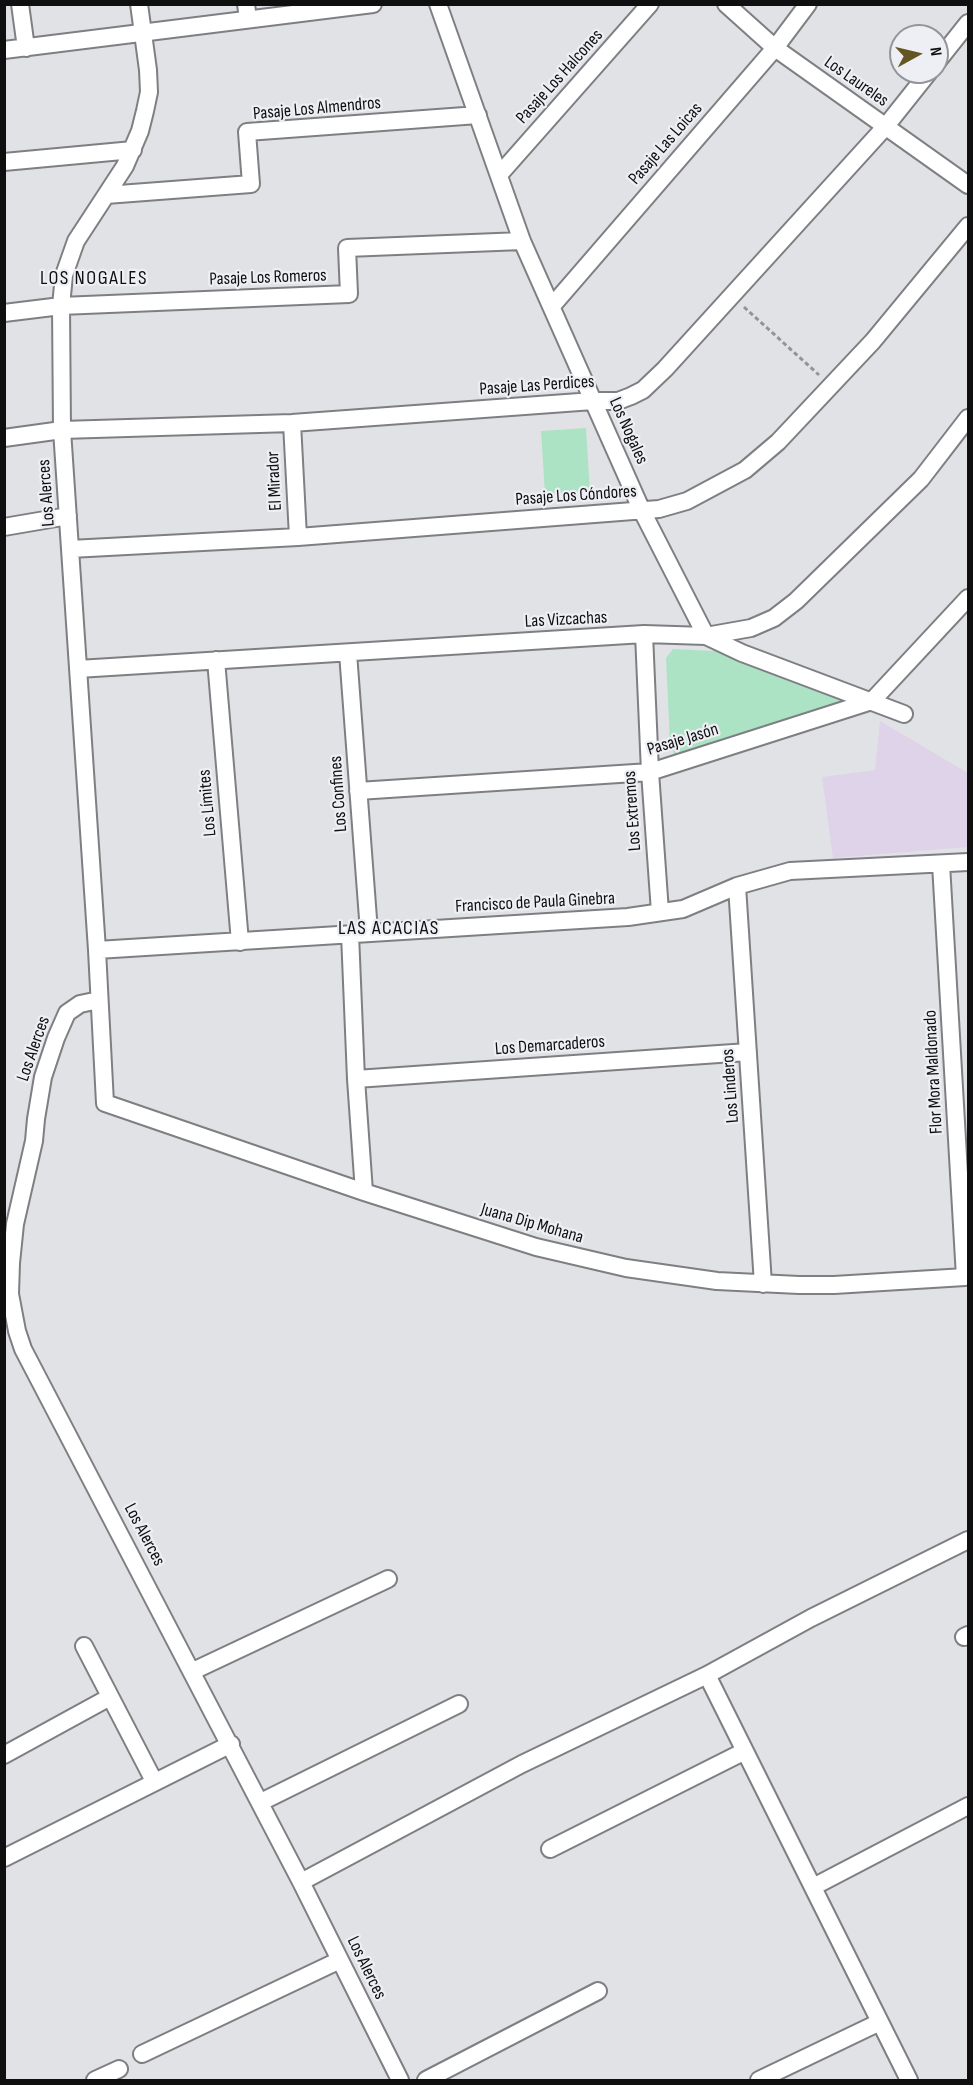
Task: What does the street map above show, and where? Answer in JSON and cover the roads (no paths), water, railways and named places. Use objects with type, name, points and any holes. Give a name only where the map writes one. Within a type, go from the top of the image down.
[{"type":"street","points":[[20,4],[26,48]]},
{"type":"street","name":"Los Alerces","points":[[105,1103],[62,430],[61,306],[64,275],[76,241],[133,150],[140,131],[148,92],[140,4]]},
{"type":"street","points":[[4,50],[144,33],[247,12],[373,4]]},
{"type":"street","name":"Los Nogales","points":[[438,4],[522,241],[642,511],[706,636]]},
{"type":"street","name":"Pasaje Los Halcones","points":[[499,175],[650,4]]},
{"type":"street","name":"Los Laureles","points":[[726,4],[775,48],[969,185]]},
{"type":"street","name":"Pasaje Las Loicas","points":[[552,306],[775,48],[808,4]]},
{"type":"street","points":[[949,47],[969,23]]},
{"type":"street","name":"Pasaje Las Perdices","points":[[4,438],[62,430],[292,423],[618,401],[643,390],[655,380],[885,126],[919,84]]},
{"type":"street","name":"Pasaje Los Almendros","points":[[106,195],[251,184],[247,132],[478,115]]},
{"type":"street","points":[[4,162],[133,150]]},
{"type":"street","name":"Pasaje Los Cóndores","points":[[70,549],[298,537],[642,511],[687,501],[745,471],[778,442],[873,341],[969,226]]},
{"type":"street","name":"Pasaje Los Romeros","points":[[4,313],[61,306],[349,294],[347,248],[522,241]]},
{"type":"street","name":"Las Vizcachas","points":[[78,669],[644,634],[706,636],[751,628],[774,618],[785,610],[921,479],[968,420]]},
{"type":"street","name":"El Mirador","points":[[292,423],[298,537]]},
{"type":"street","points":[[4,527],[68,516]]},
{"type":"street","name":"Pasaje Jasón","points":[[358,790],[650,772],[872,701],[969,598]]},
{"type":"street","name":"Los Extremos","points":[[644,634],[650,772],[660,912]]},
{"type":"street","points":[[706,636],[742,653],[904,714]]},
{"type":"street","name":"Los Confines","points":[[348,652],[369,932]]},
{"type":"street","name":"Los Límites","points":[[216,660],[240,942]]},
{"type":"street","name":"Francisco de Paula Ginebra","points":[[97,950],[628,917],[683,909],[737,886],[790,870],[969,862]]},
{"type":"street","name":"Flor Mora Maldonado","points":[[941,864],[965,1277]]},
{"type":"street","name":"Los Linderos","points":[[737,886],[763,1284]]},
{"type":"street","points":[[350,934],[356,1079],[364,1192]]},
{"type":"street","name":"Los Alerces","points":[[99,1000],[72,1008],[64,1019],[56,1038],[43,1077],[34,1141],[10,1224],[12,1313],[23,1349],[261,1802],[400,2080]]},
{"type":"street","name":"Los Demarcaderos","points":[[356,1079],[748,1052]]},
{"type":"street","name":"Juana Dip Mohana","points":[[105,1103],[364,1192],[536,1247],[581,1259],[672,1275],[763,1284],[834,1285],[965,1277]]},
{"type":"street","points":[[301,1882],[522,1764],[707,1676],[811,1618],[969,1540]]},
{"type":"street","points":[[193,1671],[388,1579]]},
{"type":"street","points":[[84,1646],[154,1781]]},
{"type":"street","points":[[707,1676],[909,2080]]},
{"type":"street","points":[[4,1755],[110,1696]]},
{"type":"street","points":[[261,1802],[459,1704]]},
{"type":"street","points":[[4,1858],[231,1744]]},
{"type":"street","points":[[550,1849],[745,1751]]},
{"type":"street","points":[[813,1887],[969,1806]]},
{"type":"street","points":[[142,2054],[340,1960]]},
{"type":"street","points":[[426,2080],[598,1991]]},
{"type":"street","points":[[759,2080],[880,2022]]},
{"type":"street","points":[[95,2080],[119,2069]]},
{"type":"district","name":"LOS NOGALES","points":[[94,279]]},
{"type":"district","name":"LAS ACACIAS","points":[[389,929]]}]
